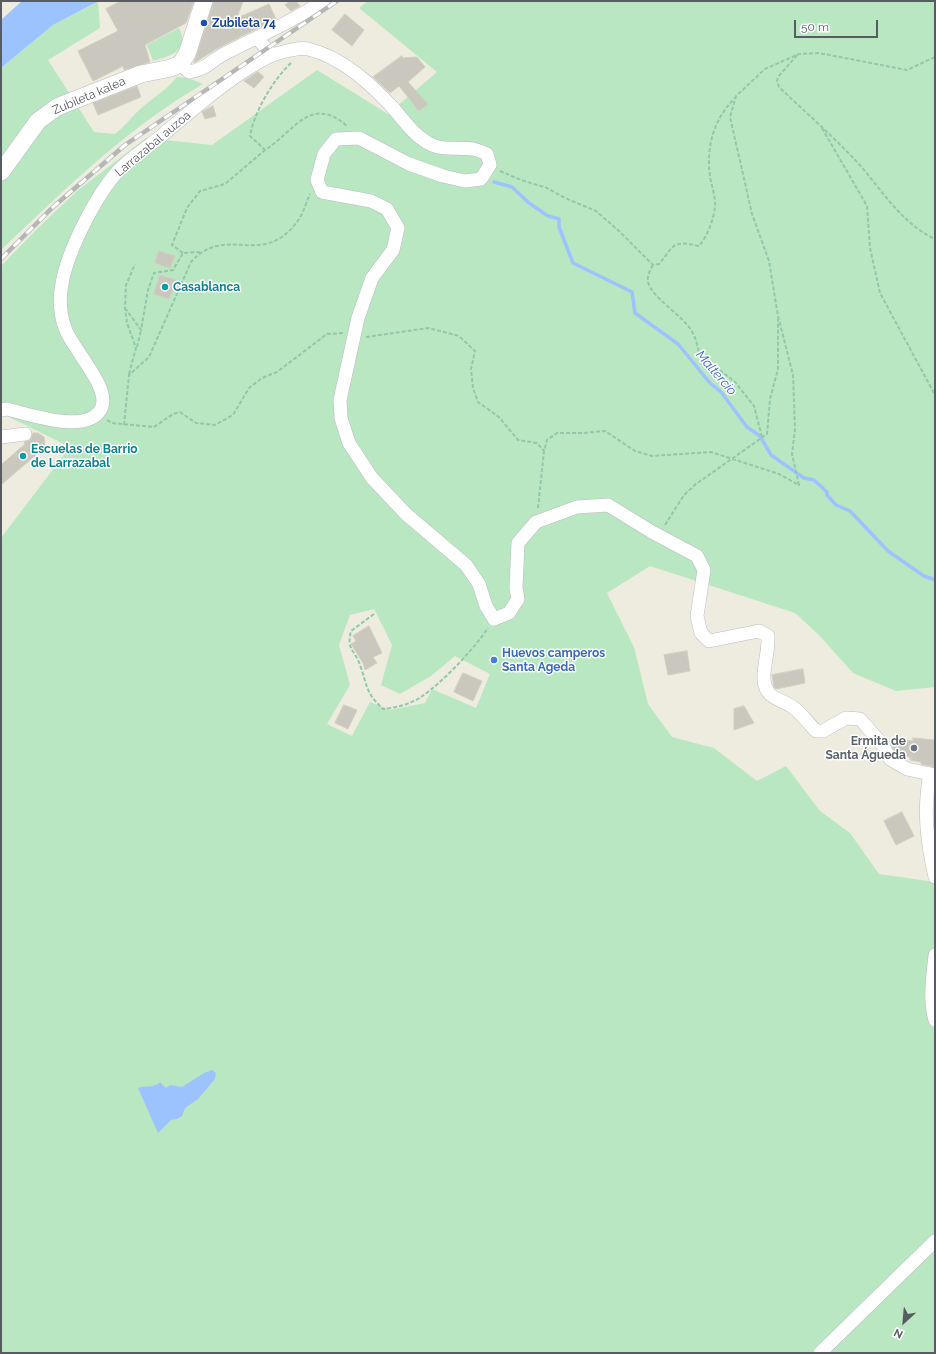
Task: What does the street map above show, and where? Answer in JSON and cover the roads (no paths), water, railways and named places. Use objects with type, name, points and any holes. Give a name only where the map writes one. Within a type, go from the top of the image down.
[{"type":"street","points":[[204,1],[187,54],[180,64],[189,72],[202,69],[220,56],[298,18],[323,1]]},
{"type":"street","points":[[257,38],[272,55]]},
{"type":"street","name":"Larrazabal auzoa","points":[[1,410],[7,409],[69,422],[86,421],[97,414],[102,408],[103,397],[99,386],[66,330],[60,306],[61,284],[67,265],[88,216],[101,192],[119,170],[204,101],[255,63],[272,55],[290,50],[307,49],[338,60],[355,72],[389,103],[420,138],[430,144],[443,148],[474,149],[487,154],[490,165],[481,179],[465,181],[443,176],[409,164],[359,138],[336,139],[324,154],[316,180],[322,192],[371,202],[387,208],[398,228],[393,250],[372,278],[354,335],[340,400],[341,418],[349,443],[372,478],[406,514],[466,565],[479,584],[486,606],[494,619],[509,613],[518,599],[516,588],[518,543],[536,522],[577,508],[608,505],[697,556],[704,570],[697,616],[701,633],[709,641],[759,632],[768,636],[769,645],[764,679],[766,690],[771,697],[794,708],[816,731],[823,731],[846,718],[860,719],[882,744],[890,759],[907,769],[933,775]]},
{"type":"street","name":"Zubileta kalea","points":[[1,172],[38,121],[57,107],[141,74],[171,68],[180,64]]},
{"type":"street","points":[[1,447],[5,437],[25,434]]},
{"type":"street","points":[[933,775],[925,816],[935,877]]},
{"type":"street","points":[[935,955],[932,989],[933,1012],[935,1020]]},
{"type":"street","points":[[820,1353],[935,1241]]},
{"type":"water","points":[[22,1],[99,1],[53,25],[1,68],[1,20]]},
{"type":"water","points":[[212,1070],[216,1073],[215,1079],[198,1099],[185,1108],[182,1116],[171,1120],[158,1133],[138,1088],[152,1086],[160,1082],[166,1088],[170,1085],[182,1087],[204,1073]]},
{"type":"waterway","name":"Maltercio","points":[[494,182],[512,187],[529,203],[548,216],[559,219],[559,227],[573,263],[632,292],[635,313],[678,344],[710,383],[721,392],[747,427],[760,436],[771,455],[804,478],[814,480],[827,492],[827,495],[836,505],[850,511],[888,551],[924,576],[935,580]]},
{"type":"railway","points":[[1,259],[52,208],[125,145],[337,1]]},
{"type":"place","name":"Zubileta 74","points":[[204,23]]},
{"type":"place","name":"Casablanca","points":[[165,287]]},
{"type":"place","name":"Escuelas de Barrio de Larrazabal","points":[[23,456]]},
{"type":"place","name":"Huevos camperos Santa Ageda","points":[[494,660]]},
{"type":"place","name":"Ermita de Santa Águeda","points":[[914,748]]}]
